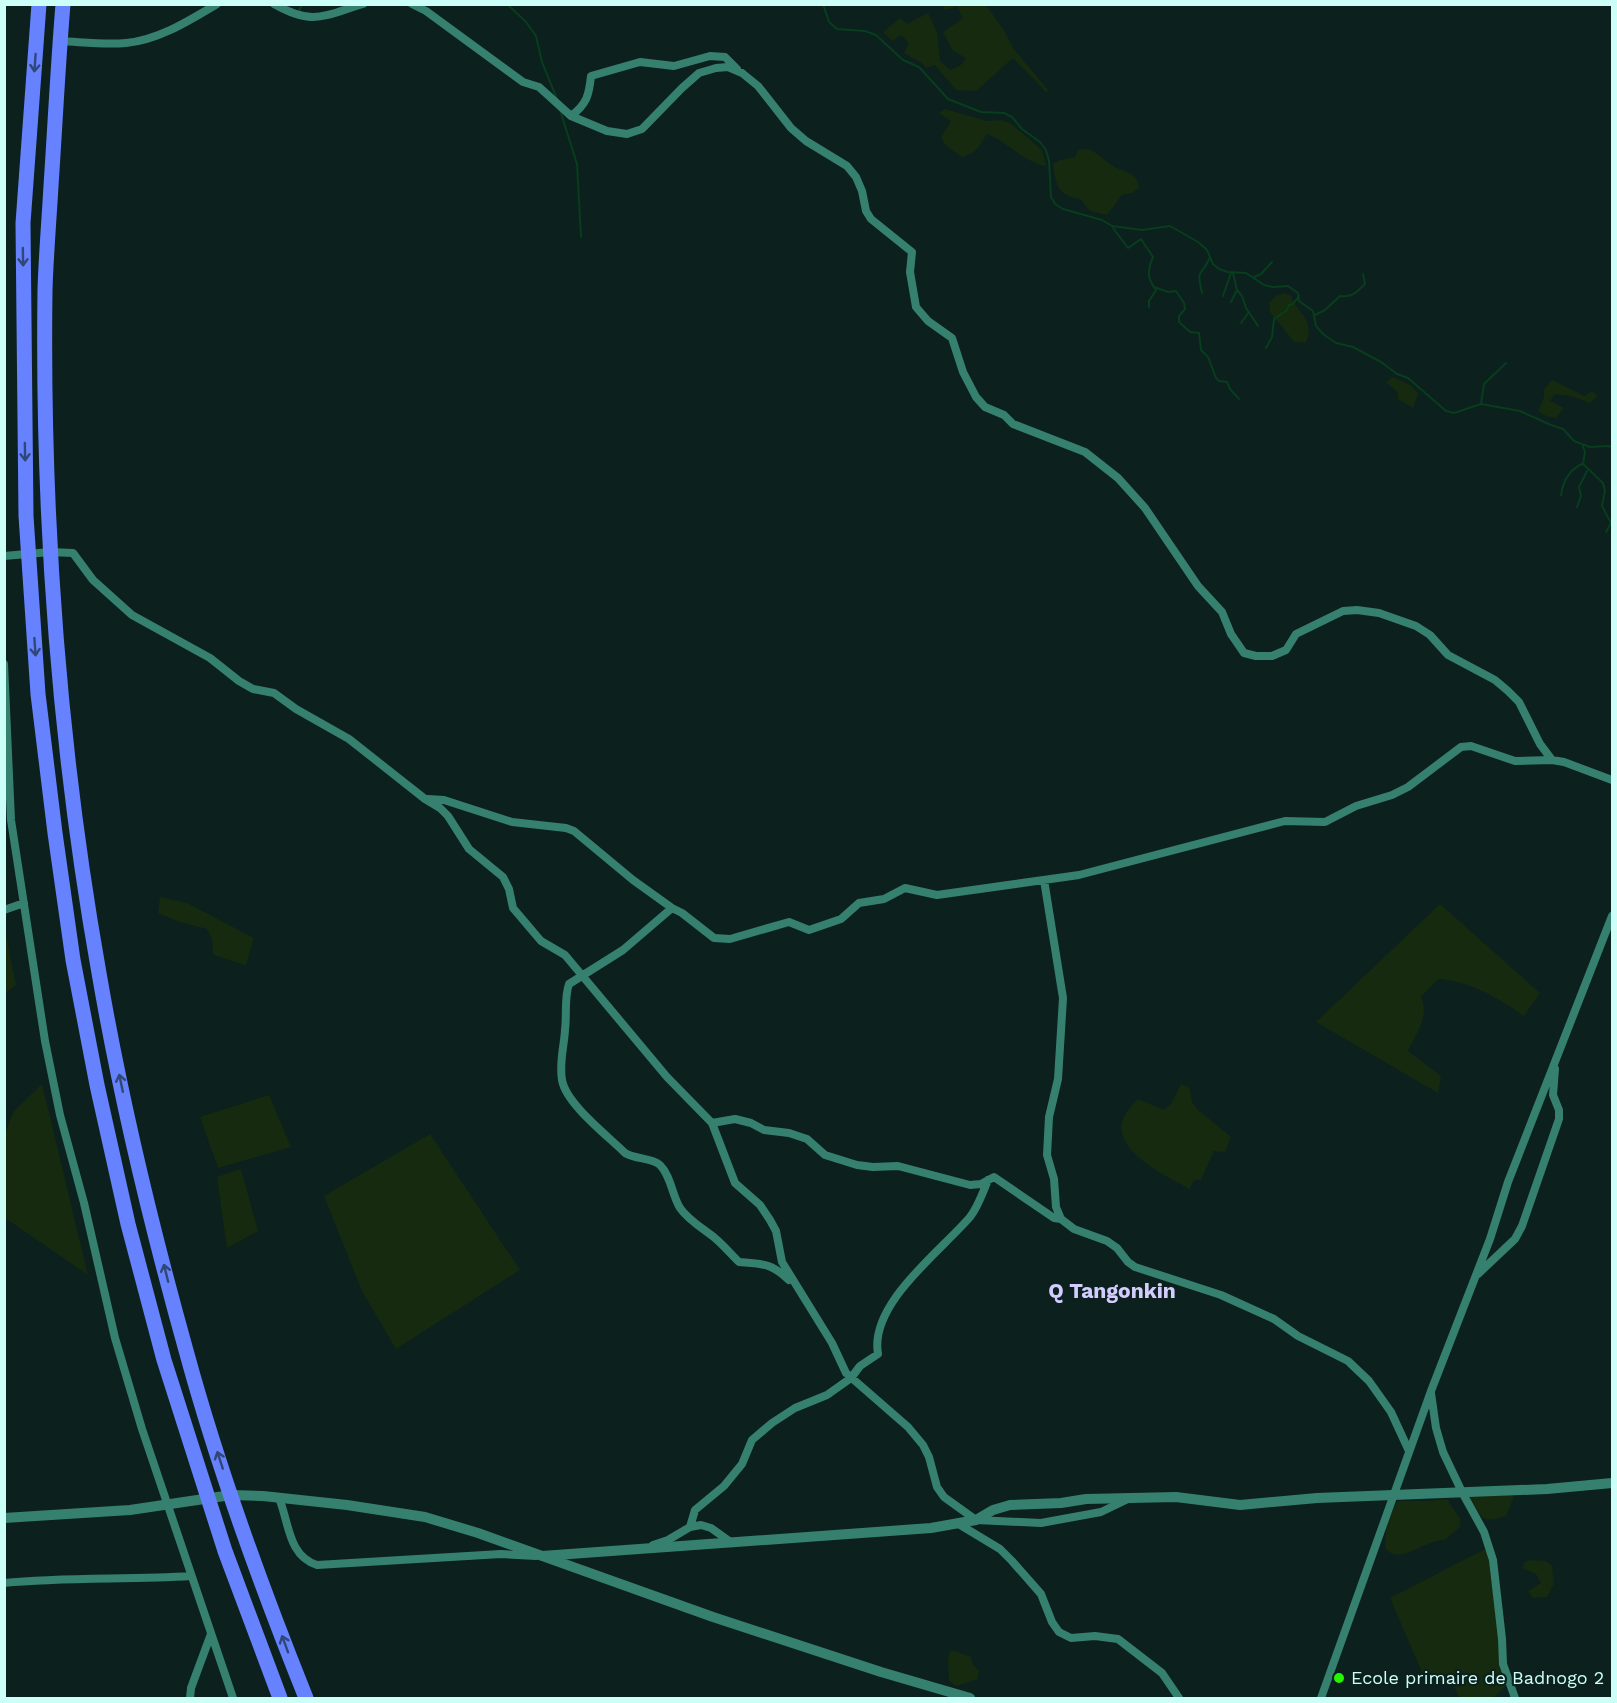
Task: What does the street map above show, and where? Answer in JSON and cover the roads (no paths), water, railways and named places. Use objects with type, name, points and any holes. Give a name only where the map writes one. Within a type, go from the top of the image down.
[{"type":"highway","points":[[39,4],[23,223],[26,516],[38,694],[73,960],[94,1073],[131,1236],[164,1360],[225,1551],[280,1698]]},
{"type":"highway","points":[[63,4],[45,286],[46,440],[50,552],[60,681],[78,837],[99,973],[121,1087],[187,1357],[231,1495],[306,1698]]},
{"type":"street","points":[[60,41],[125,44],[137,42],[178,27],[217,4]]},
{"type":"street","points":[[274,4],[291,14],[314,18],[363,4]]},
{"type":"street","points":[[412,4],[426,11],[523,82],[538,87],[571,116],[606,131],[627,134],[642,129],[699,74],[716,68],[728,67],[741,74],[758,86],[791,128],[806,141],[847,166],[856,177],[862,190],[866,211],[871,219],[912,252],[910,272],[916,307],[928,321],[952,338],[963,372],[976,397],[985,407],[1004,415],[1013,424],[1085,452],[1118,478],[1145,508],[1198,586],[1222,612],[1231,634],[1244,653],[1272,656],[1286,650],[1296,634],[1342,611],[1357,609],[1379,613],[1416,626],[1430,635],[1448,655],[1495,680],[1508,691],[1519,702],[1540,744],[1552,760]]},
{"type":"street","points":[[571,116],[588,99],[591,76],[640,62],[674,66],[710,56],[725,57],[741,74]]},
{"type":"street","points":[[4,556],[50,552],[73,553],[93,580],[132,615],[210,658],[246,685],[253,689],[274,693],[296,709],[349,739],[425,799],[440,807],[469,849],[502,877],[513,908],[541,941],[565,955],[667,1077],[712,1123],[720,1149],[728,1160],[735,1183],[760,1205],[776,1231],[782,1262],[851,1378],[908,1427],[923,1445],[929,1457],[937,1487],[952,1503],[976,1520]]},
{"type":"street","points":[[4,664],[11,820],[45,1041],[60,1115],[84,1203],[115,1338],[142,1429],[233,1698]]},
{"type":"street","points":[[425,799],[444,800],[512,822],[566,828],[574,831],[633,880],[714,938],[730,939],[789,922],[809,930],[841,920],[859,903],[884,899],[905,888],[937,895],[1044,880],[1104,869],[1286,821],[1325,822],[1356,806],[1392,795],[1408,787],[1461,747],[1471,746],[1515,761],[1552,760],[1580,767],[1612,780]]},
{"type":"street","points":[[1044,880],[1063,998],[1058,1078],[1049,1117],[1047,1155],[1054,1179],[1056,1207],[1061,1219]]},
{"type":"street","points":[[4,910],[24,903]]},
{"type":"street","points":[[672,908],[623,950],[569,984],[561,1061],[562,1083],[571,1100],[625,1153],[634,1158],[652,1160],[660,1165],[680,1207],[688,1217],[717,1240],[739,1262],[759,1263],[776,1268],[796,1287]]},
{"type":"street","points":[[1321,1698],[1431,1390],[1490,1239],[1508,1182],[1612,916]]},
{"type":"street","points":[[1475,1277],[1515,1239],[1522,1226],[1559,1119],[1559,1110],[1553,1095],[1556,1061]]},
{"type":"street","points":[[712,1123],[735,1119],[751,1123],[764,1130],[789,1133],[807,1139],[825,1155],[857,1165],[898,1166],[970,1185],[981,1184],[993,1177],[1000,1180],[1054,1218],[1061,1219],[1074,1229],[1107,1241],[1135,1267],[1221,1295],[1274,1319],[1298,1335],[1348,1361],[1359,1369],[1391,1412],[1409,1451]]},
{"type":"street","points":[[690,1527],[695,1510],[724,1486],[742,1464],[752,1440],[795,1408],[827,1395],[851,1378],[860,1366],[878,1354],[876,1344],[879,1326],[901,1290],[939,1247],[971,1216],[988,1180]]},
{"type":"street","points":[[1431,1390],[1436,1428],[1443,1452],[1484,1532],[1493,1560],[1503,1664],[1515,1698]]},
{"type":"street","points":[[976,1520],[993,1510],[1010,1505],[1134,1497],[1176,1497],[1240,1505],[1317,1498],[1547,1489],[1612,1484]]},
{"type":"street","points":[[4,1518],[130,1510],[231,1495],[347,1505],[424,1517],[478,1533],[713,1617],[881,1672],[970,1698]]},
{"type":"street","points":[[279,1498],[291,1541],[299,1553],[316,1566],[501,1554],[542,1556],[638,1550],[931,1528],[976,1520],[1041,1523],[1101,1512],[1134,1497]]},
{"type":"street","points":[[957,1523],[1000,1549],[1012,1561],[1041,1594],[1052,1622],[1059,1632],[1071,1638],[1095,1636],[1118,1639],[1162,1673],[1179,1698]]},
{"type":"street","points":[[638,1550],[668,1540],[690,1527],[701,1525],[711,1528],[732,1543]]},
{"type":"street","points":[[4,1583],[191,1576]]},
{"type":"street","points":[[190,1698],[191,1688],[211,1633]]},
{"type":"waterway","points":[[299,10],[303,4]]},
{"type":"waterway","points":[[507,4],[526,22],[536,36],[542,62],[557,99]]},
{"type":"waterway","points":[[823,4],[829,22],[837,29],[865,31],[876,35],[903,60],[919,67],[948,99],[981,112],[1004,113],[1012,117],[1046,150],[1049,161],[1051,197],[1055,204],[1063,209],[1102,220],[1112,226],[1142,230],[1170,226],[1198,242],[1207,250],[1213,264],[1219,269],[1246,273],[1264,285],[1288,286],[1298,293],[1299,301],[1313,311],[1316,326],[1323,334],[1336,343],[1353,347],[1381,362],[1397,374],[1408,378],[1446,411],[1454,413],[1481,404],[1520,411],[1563,429],[1574,441],[1590,447],[1612,447]]},
{"type":"waterway","points":[[560,110],[577,164],[581,237]]},
{"type":"waterway","points":[[1113,228],[1128,248],[1141,239],[1153,257],[1149,274],[1156,290],[1149,301],[1149,307]]},
{"type":"waterway","points":[[1202,293],[1199,275],[1209,259]]},
{"type":"waterway","points":[[1254,277],[1261,274],[1272,262]]},
{"type":"waterway","points":[[1223,296],[1231,273]]},
{"type":"waterway","points":[[1233,273],[1237,290],[1258,326]]},
{"type":"waterway","points":[[1315,315],[1325,310],[1340,296],[1348,296],[1357,291],[1365,284],[1363,274]]},
{"type":"waterway","points":[[1154,287],[1168,292],[1176,291],[1185,309],[1179,316],[1179,322],[1190,332],[1199,333],[1201,350],[1208,357],[1216,378],[1227,382],[1239,399]]},
{"type":"waterway","points":[[1231,302],[1237,290]]},
{"type":"waterway","points":[[1266,348],[1272,337],[1274,319],[1287,310],[1299,296]]},
{"type":"waterway","points":[[1241,323],[1249,312]]},
{"type":"waterway","points":[[1481,404],[1484,384],[1506,363]]},
{"type":"waterway","points":[[1582,444],[1585,452],[1583,464],[1603,483],[1605,491],[1602,506],[1611,523],[1606,532]]},
{"type":"waterway","points":[[1561,495],[1567,476],[1582,464]]},
{"type":"waterway","points":[[1577,507],[1581,496],[1579,487],[1587,471]]},
{"type":"place","name":"Ecole primaire de Badnogo 2","points":[[1339,1678]]},
{"type":"district","name":"Q Tangonkin","points":[[1112,1291]]}]
